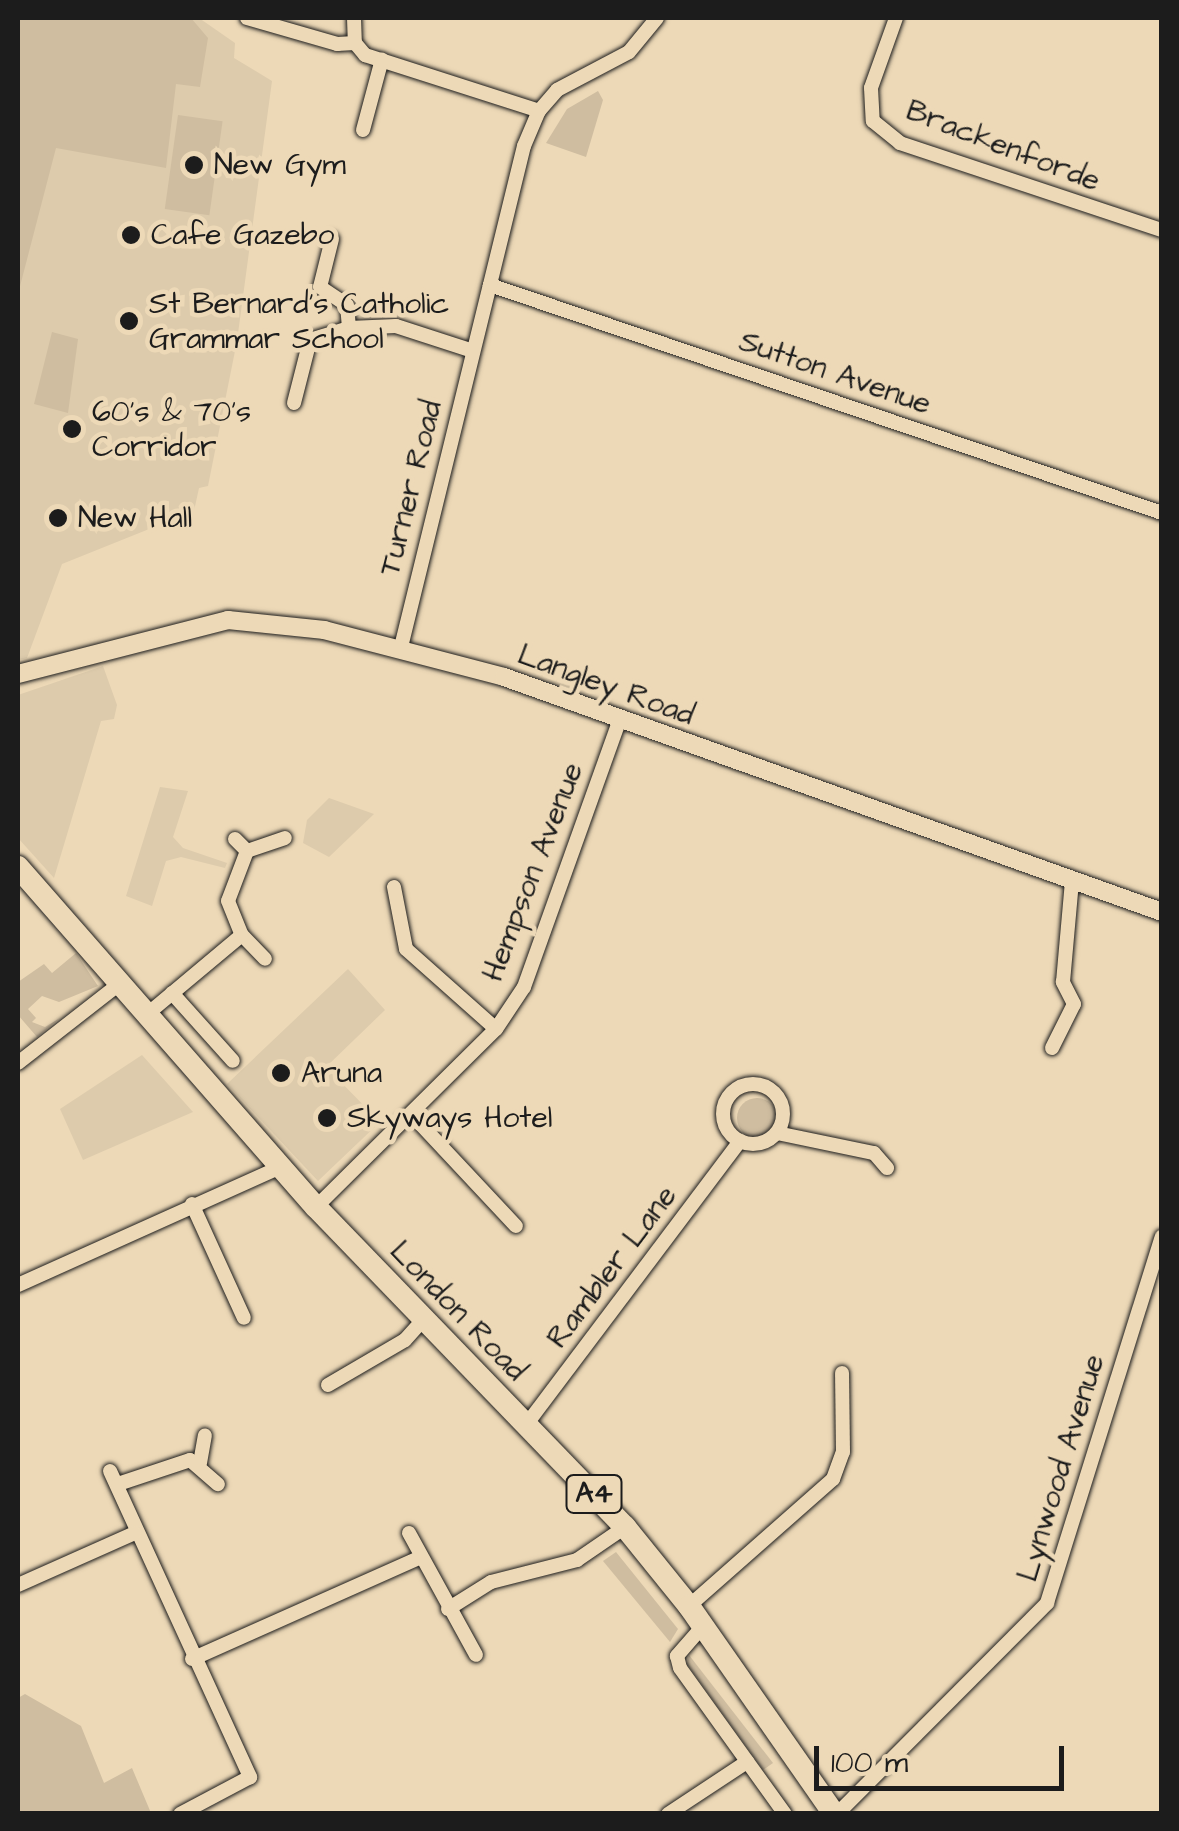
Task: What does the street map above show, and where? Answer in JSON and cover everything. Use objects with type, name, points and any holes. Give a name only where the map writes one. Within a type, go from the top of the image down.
[{"type":"main road","name":"London Road","points":[[18,868],[316,1207],[624,1526],[689,1606],[836,1814]]},
{"type":"street","points":[[247,18],[336,44],[355,43],[382,59],[539,111],[557,90],[629,52],[657,18]]},
{"type":"street","points":[[354,18],[355,43]]},
{"type":"street","name":"Brackenforde","points":[[896,18],[871,88],[873,121],[900,143],[1162,230]]},
{"type":"street","points":[[362,130],[382,59]]},
{"type":"street","name":"Turner Road","points":[[400,648],[490,285],[539,111]]},
{"type":"street","points":[[332,239],[320,286],[346,305],[349,328]]},
{"type":"street","name":"Sutton Avenue","points":[[490,285],[1162,514]]},
{"type":"street","points":[[294,403],[310,340],[349,328],[396,326],[473,351]]},
{"type":"street","name":"Langley Road","points":[[18,674],[228,620],[324,630],[400,648],[620,719],[1162,912]]},
{"type":"street","name":"Hempson Avenue","points":[[316,1207],[496,1029],[524,987],[620,719]]},
{"type":"street","points":[[265,958],[242,935],[228,901],[241,845],[285,838]]},
{"type":"street","points":[[1052,1048],[1074,1004],[1063,982],[1072,882]]},
{"type":"street","points":[[394,886],[406,950],[496,1029]]},
{"type":"street","points":[[145,1016],[242,935]]},
{"type":"street","points":[[18,1063],[120,984]]},
{"type":"street","points":[[172,994],[233,1061]]},
{"type":"street","points":[[777,1133],[784,1114],[778,1096],[762,1084],[742,1086],[723,1108],[726,1128],[740,1142],[756,1144],[777,1133],[874,1153],[887,1168]]},
{"type":"street","points":[[412,1115],[516,1226]]},
{"type":"street","name":"Rambler Lane","points":[[526,1425],[740,1142]]},
{"type":"street","points":[[18,1286],[280,1167]]},
{"type":"street","points":[[192,1204],[244,1318]]},
{"type":"street","name":"Lynwood Avenue","points":[[836,1814],[1047,1603],[1162,1237]]},
{"type":"street","points":[[328,1386],[406,1340],[423,1320]]},
{"type":"street","points":[[689,1606],[833,1479],[843,1452],[842,1373]]},
{"type":"street","points":[[200,1464],[205,1436]]},
{"type":"street","points":[[180,1814],[250,1777],[192,1660],[114,1478],[162,1466],[200,1464]]},
{"type":"street","points":[[200,1464],[218,1484]]},
{"type":"street","points":[[448,1609],[491,1582],[577,1560],[624,1526]]},
{"type":"street","points":[[18,1585],[135,1533]]},
{"type":"street","points":[[409,1533],[419,1558],[476,1655]]},
{"type":"street","points":[[192,1660],[419,1558]]},
{"type":"street","points":[[703,1626],[677,1656],[680,1668],[785,1814]]},
{"type":"street","points":[[668,1814],[747,1762]]},
{"type":"shaded area","name":"St Bernard's Catholic Grammar School","points":[[18,18],[199,18],[235,43],[234,58],[272,81],[237,341],[208,486],[199,488],[194,511],[62,564],[27,658],[18,660]]},
{"type":"shaded area","points":[[18,18],[191,18],[208,38],[200,87],[176,84],[166,168],[56,148],[18,294]]},
{"type":"shaded area","points":[[598,91],[603,100],[586,157],[546,143],[567,109]]},
{"type":"shaded area","name":"New Gym","points":[[178,115],[223,121],[209,215],[165,209]]},
{"type":"shaded area","points":[[52,332],[78,339],[68,413],[34,404]]},
{"type":"shaded area","points":[[103,666],[117,705],[114,719],[101,721],[54,878],[18,838],[18,695]]},
{"type":"shaded area","points":[[160,787],[188,791],[173,837],[183,848],[227,863],[225,868],[181,857],[166,861],[152,906],[126,896]]},
{"type":"shaded area","points":[[329,798],[374,814],[329,857],[303,843],[307,820]]},
{"type":"shaded area","points":[[76,953],[98,986],[59,1002],[42,996],[28,1009],[36,1018],[32,1022],[45,1027],[60,1018],[37,1037],[18,1015],[18,982],[44,964],[52,973]]},
{"type":"shaded area","points":[[348,969],[385,1010],[326,1067],[380,1122],[318,1181],[227,1084]]},
{"type":"shaded area","points":[[142,1055],[193,1112],[83,1160],[60,1109]]},
{"type":"shaded area","points":[[757,1098],[771,1104],[777,1118],[771,1132],[757,1138],[743,1132],[737,1118],[743,1104]]},
{"type":"shaded area","points":[[616,1552],[678,1629],[670,1642],[603,1561]]},
{"type":"shaded area","points":[[689,1655],[773,1763],[763,1770],[687,1664]]},
{"type":"shaded area","points":[[25,1694],[81,1726],[104,1783],[132,1768],[151,1813],[18,1813],[18,1698]]},
{"type":"place","name":"New Gym","points":[[194,165]]},
{"type":"place","name":"Cafe Gazebo","points":[[131,235]]},
{"type":"place","name":"St Bernard's Catholic Grammar School","points":[[129,321]]},
{"type":"place","name":"60's & 70's Corridor","points":[[72,429]]},
{"type":"place","name":"New Hall","points":[[58,518]]},
{"type":"place","name":"Aruna","points":[[281,1073]]},
{"type":"place","name":"Skyways Hotel","points":[[327,1118]]}]
